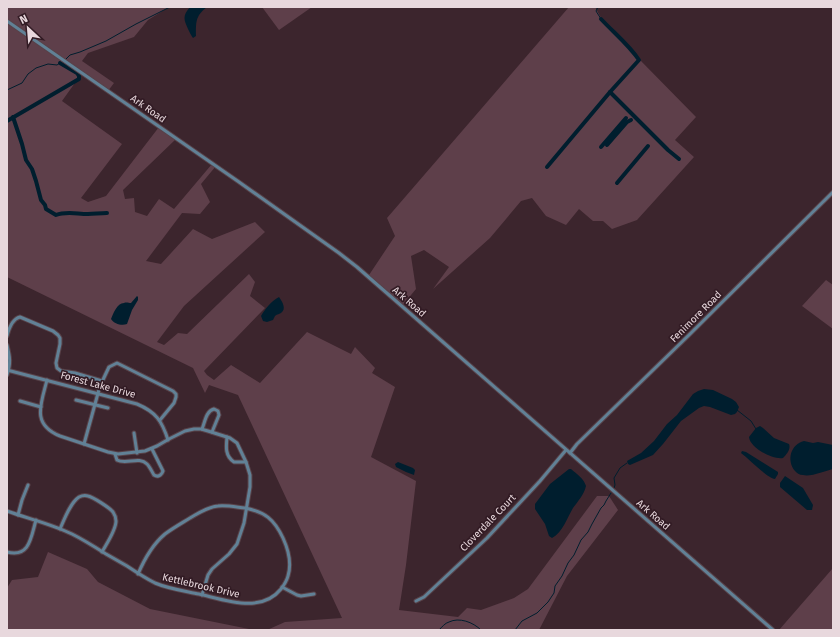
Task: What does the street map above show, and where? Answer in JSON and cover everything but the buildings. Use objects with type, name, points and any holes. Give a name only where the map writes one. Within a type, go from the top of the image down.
[{"type":"street","name":"Ark Road","points":[[7,21],[239,182],[357,267],[773,630]]},
{"type":"street","name":"Fenimore Road","points":[[570,453],[577,444],[833,192]]},
{"type":"street","points":[[7,336],[13,321],[20,317],[53,331],[58,335],[60,341],[56,363],[57,368],[61,371],[75,373],[102,381]]},
{"type":"street","points":[[7,345],[10,358],[7,375]]},
{"type":"street","points":[[84,444],[102,381],[109,367],[116,363],[173,391],[176,394],[175,401],[160,420]]},
{"type":"street","name":"Forest Lake Drive","points":[[8,370],[137,404],[152,412],[160,420],[165,429],[168,440]]},
{"type":"street","points":[[48,380],[40,407],[42,421],[46,428],[67,439],[115,454],[137,453],[152,449],[189,430],[202,429],[227,437],[237,443],[246,462],[250,479],[244,526],[237,544],[210,572],[202,595]]},
{"type":"street","points":[[76,400],[108,408]]},
{"type":"street","points":[[20,401],[40,407]]},
{"type":"street","points":[[202,429],[208,412],[214,409],[218,411],[219,414],[212,432]]},
{"type":"street","points":[[134,433],[137,453]]},
{"type":"street","points":[[227,437],[225,450],[230,460],[234,462],[246,462]]},
{"type":"street","points":[[115,454],[116,460],[119,462],[143,462],[148,465],[154,475],[159,476],[162,473],[162,469],[152,449]]},
{"type":"street","name":"Cloverdale Court","points":[[416,601],[424,598],[487,538],[540,481],[566,450]]},
{"type":"street","points":[[18,515],[28,486]]},
{"type":"street","points":[[60,529],[75,500],[78,497],[90,496],[111,510],[116,518],[114,531],[102,552]]},
{"type":"street","name":"Kettlebrook Drive","points":[[7,511],[36,520],[81,538],[138,574],[163,586],[241,603],[252,604],[261,602],[276,594],[287,580],[290,568],[288,554],[282,536],[272,520],[261,512],[226,506],[214,507],[202,511],[169,531],[159,540],[143,563],[138,574]]},
{"type":"street","points":[[7,552],[19,553],[26,549],[29,544],[36,520]]},
{"type":"street","points":[[282,587],[301,596],[314,594]]},
{"type":"shaded area","points":[[7,7],[169,7],[148,20],[134,37],[88,53],[82,61],[114,83],[108,91],[82,73],[62,101],[122,144],[81,198],[88,202],[106,196],[159,127],[176,139],[123,190],[125,199],[134,198],[135,212],[147,216],[159,199],[174,209],[212,164],[216,166],[201,184],[210,202],[200,214],[182,213],[146,261],[161,264],[193,229],[212,239],[255,222],[265,232],[184,306],[157,342],[164,345],[178,333],[187,334],[249,274],[255,282],[250,296],[265,308],[204,371],[207,375],[214,380],[231,365],[260,383],[307,332],[351,354],[355,347],[375,368],[372,373],[395,387],[371,457],[416,481],[399,610],[458,617],[467,608],[481,610],[514,598],[528,589],[597,496],[609,496],[618,510],[567,576],[539,630],[267,630],[285,622],[342,618],[238,395],[209,385],[205,393],[193,368],[7,277]]},
{"type":"shaded area","points":[[262,7],[312,7],[279,30]]},
{"type":"shaded area","points":[[569,7],[595,7],[601,18],[696,117],[675,140],[694,157],[637,220],[612,229],[603,221],[593,221],[579,209],[566,225],[546,216],[532,198],[521,201],[490,238],[433,289],[449,267],[424,250],[411,256],[416,289],[401,307],[367,278],[395,236],[387,218]]},
{"type":"shaded area","points":[[826,280],[833,285],[833,329],[802,306]]},
{"type":"shaded area","points":[[48,552],[87,569],[98,582],[150,609],[254,630],[7,630],[7,588],[12,580],[38,577]]},
{"type":"shaded area","points":[[833,568],[833,630],[779,630]]},
{"type":"water","points":[[190,7],[207,7],[198,17],[196,23],[196,36],[193,38],[184,18]]},
{"type":"water","points":[[137,296],[138,300],[132,310],[127,324],[118,324],[112,321],[111,319],[114,312],[119,305],[122,303],[131,303]]},
{"type":"water","points":[[279,297],[283,305],[283,311],[275,316],[273,320],[267,322],[263,321],[261,316],[264,311]]},
{"type":"water","points":[[704,389],[713,390],[732,399],[739,407],[737,412],[731,415],[710,407],[704,406],[699,408],[681,421],[653,455],[630,465],[628,464],[627,461],[641,453],[654,441],[693,394]]},
{"type":"water","points":[[760,426],[774,438],[789,444],[789,450],[783,458],[768,455],[758,449],[750,441],[749,437],[756,428]]},
{"type":"water","points":[[804,441],[833,445],[833,469],[818,474],[798,474],[792,467],[790,457],[796,445]]},
{"type":"water","points":[[742,451],[778,472],[775,479],[758,468],[741,453]]},
{"type":"water","points":[[398,462],[413,468],[415,470],[414,475],[396,467],[395,464]]},
{"type":"water","points":[[571,469],[584,481],[586,486],[562,529],[552,538],[549,536],[545,524],[535,509],[535,504],[550,484]]},
{"type":"water","points":[[785,476],[803,488],[813,505],[812,510],[807,510],[780,487],[780,483]]},
{"type":"waterway","points":[[66,59],[70,55],[106,41],[170,7]]},
{"type":"waterway","points":[[598,7],[596,11],[601,19]]},
{"type":"waterway","points":[[547,167],[639,60],[626,44],[601,19]]},
{"type":"waterway","points":[[7,90],[22,83],[28,74],[36,68],[48,64],[57,65],[60,63]]},
{"type":"waterway","points":[[7,121],[79,79],[77,73],[60,63]]},
{"type":"waterway","points":[[610,92],[668,150],[679,159]]},
{"type":"waterway","points":[[13,117],[26,160],[32,169],[41,200],[46,209],[56,215],[68,213],[107,213]]},
{"type":"waterway","points":[[601,147],[626,118]]},
{"type":"waterway","points":[[607,145],[627,122],[631,120]]},
{"type":"waterway","points":[[617,183],[648,146]]},
{"type":"waterway","points":[[737,410],[751,421],[756,429]]},
{"type":"waterway","points":[[614,488],[614,478],[620,468],[627,463]]},
{"type":"waterway","points":[[515,630],[522,621],[537,613],[548,602],[554,593],[555,586],[574,555],[581,540],[588,532],[611,493]]},
{"type":"waterway","points":[[439,630],[446,623],[457,620],[466,621],[481,630]]}]
